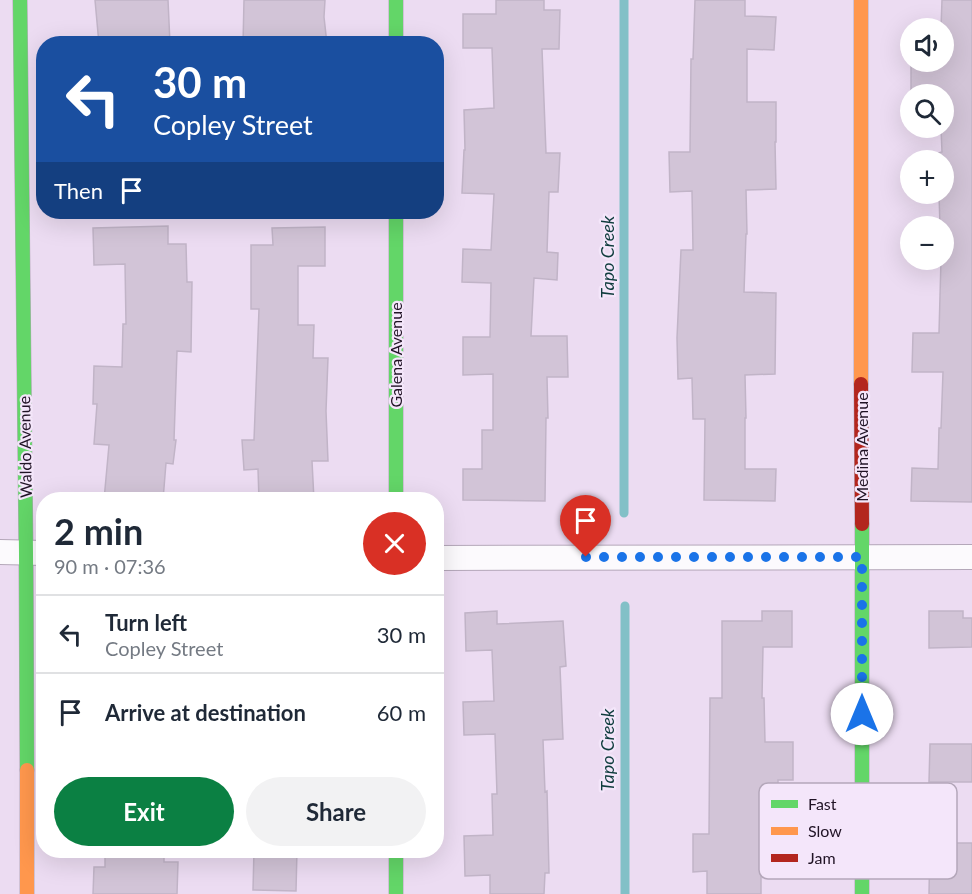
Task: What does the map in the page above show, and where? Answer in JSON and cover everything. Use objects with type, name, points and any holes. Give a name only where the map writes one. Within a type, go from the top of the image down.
[{"type":"street","name":"Waldo Avenue","points":[[20,0],[35,553],[27,894]]},
{"type":"street","points":[[396,0],[396,36]]},
{"type":"street","name":"Medina Avenue","points":[[861,0],[862,783]]},
{"type":"street","name":"Galena Avenue","points":[[396,219],[396,492]]},
{"type":"street","points":[[0,552],[35,553]]},
{"type":"street","points":[[444,558],[972,556]]},
{"type":"street","points":[[396,858],[396,894]]},
{"type":"building","points":[[95,0],[168,0],[170,36],[98,36]]},
{"type":"building","points":[[244,0],[325,0],[326,36],[243,36]]},
{"type":"building","points":[[496,0],[544,0],[544,10],[560,10],[559,49],[542,49],[546,153],[560,153],[558,192],[549,192],[547,252],[558,253],[557,280],[534,278],[531,336],[567,336],[568,377],[547,377],[545,501],[463,500],[463,469],[482,469],[482,430],[493,430],[493,374],[463,375],[463,337],[490,337],[491,283],[462,282],[463,249],[491,250],[494,194],[462,193],[465,150],[464,110],[494,108],[492,48],[463,48],[463,14],[496,14]]},
{"type":"building","points":[[695,0],[745,0],[745,16],[776,17],[774,50],[747,49],[747,102],[776,102],[776,189],[746,190],[747,234],[744,292],[776,293],[775,374],[745,375],[745,469],[776,469],[775,501],[704,500],[705,419],[693,419],[692,378],[678,379],[677,338],[681,250],[693,250],[692,191],[670,192],[669,152],[690,152],[691,59],[693,59]]},
{"type":"building","points":[[942,0],[972,0],[972,502],[911,501],[912,468],[938,469],[943,372],[912,372],[913,333],[939,333],[941,270],[954,270],[954,216],[940,216],[939,204],[954,204],[954,150],[942,150],[941,138],[954,138],[954,84],[911,84],[911,72],[954,72],[954,18],[941,18]]},
{"type":"building","points":[[168,226],[168,244],[186,244],[187,282],[192,282],[191,352],[177,351],[174,440],[176,440],[173,464],[166,463],[164,492],[105,492],[109,445],[94,444],[97,404],[93,404],[94,366],[122,367],[123,324],[126,324],[125,264],[94,265],[93,228]]},
{"type":"building","points":[[325,227],[325,266],[298,266],[298,325],[314,325],[313,358],[328,358],[326,411],[328,461],[312,461],[314,492],[259,492],[258,469],[244,470],[242,440],[254,440],[259,309],[251,309],[251,245],[273,245],[272,228]]},
{"type":"building","points":[[497,611],[497,624],[563,621],[566,666],[560,667],[563,739],[543,740],[549,873],[545,873],[544,894],[490,894],[490,875],[465,876],[464,836],[493,835],[492,794],[497,794],[495,734],[464,735],[463,702],[494,701],[492,650],[466,651],[465,613]]},
{"type":"building","points":[[762,611],[792,611],[792,647],[763,647],[762,698],[764,698],[765,742],[793,742],[793,780],[759,783],[761,894],[707,894],[707,871],[693,872],[693,834],[709,834],[710,698],[722,698],[722,621],[762,621]]},
{"type":"building","points":[[929,611],[963,611],[963,618],[972,618],[972,647],[929,648]]},
{"type":"building","points":[[930,744],[972,744],[972,782],[929,782]]},
{"type":"building","points":[[957,843],[972,843],[972,894],[929,894],[929,879],[957,879]]},
{"type":"building","points":[[105,858],[164,858],[164,862],[178,862],[177,894],[93,894],[94,867],[105,867]]},
{"type":"building","points":[[254,858],[297,858],[296,891],[253,890]]},
{"type":"waterway","name":"Tapo Creek","points":[[624,0],[624,513]]},
{"type":"waterway","name":"Tapo Creek","points":[[625,606],[625,894]]},
{"type":"traffic: fast","points":[[20,0],[27,770]]},
{"type":"traffic: fast","points":[[396,0],[396,36]]},
{"type":"traffic: fast","points":[[396,219],[396,492]]},
{"type":"traffic: fast","points":[[862,524],[862,783]]},
{"type":"traffic: fast","points":[[396,858],[396,894]]},
{"type":"traffic: fast","points":[[862,879],[862,894]]},
{"type":"traffic: slow","points":[[861,0],[861,384]]},
{"type":"traffic: slow","points":[[27,770],[27,894]]},
{"type":"traffic: jam","points":[[861,384],[862,524]]},
{"type":"route","points":[[586,557],[862,557],[862,714]]}]
